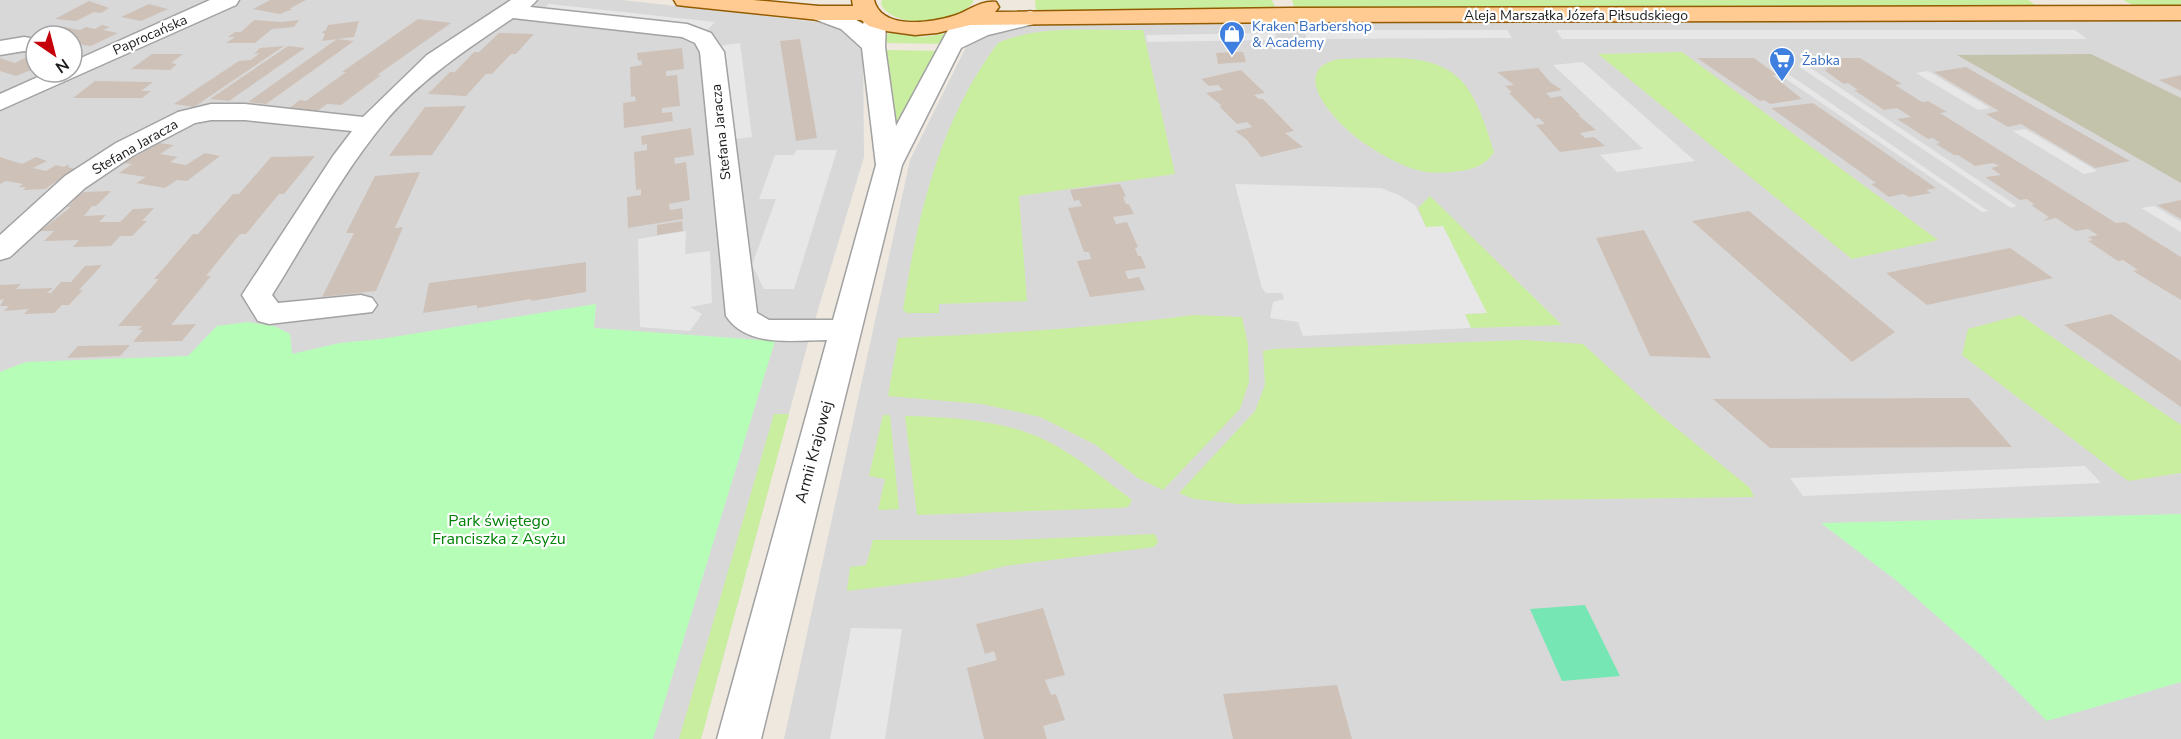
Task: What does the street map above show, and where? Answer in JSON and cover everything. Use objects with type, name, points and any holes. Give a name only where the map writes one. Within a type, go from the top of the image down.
[{"type":"main road","points":[[685,0],[819,13],[868,11]]},
{"type":"main road","points":[[963,28],[984,12],[991,0]]},
{"type":"main road","name":"Aleja Marszałka Józefa Piłsudskiego","points":[[868,11],[898,26],[926,28],[963,28],[1030,18],[2181,13]]},
{"type":"street","name":"Paprocańska","points":[[84,65],[228,0]]},
{"type":"street","name":"Stefana Jaracza","points":[[361,305],[269,314],[257,295],[346,156],[394,97],[429,65],[518,6],[680,30],[703,38],[712,52],[742,316],[757,327],[774,331],[845,330]]},
{"type":"street","name":"Armii Krajowej","points":[[868,11],[889,165]]},
{"type":"street","points":[[819,13],[845,21],[860,29],[873,47]]},
{"type":"street","points":[[963,28],[980,30],[1030,18]]},
{"type":"street","name":"Armii Krajowej","points":[[739,739],[889,165],[963,28]]},
{"type":"street","points":[[0,48],[24,44]]},
{"type":"street","points":[[84,55],[100,58]]},
{"type":"street","name":"Paprocańska","points":[[0,103],[42,84]]},
{"type":"street","name":"Stefana Jaracza","points":[[0,251],[75,182],[126,149],[187,117],[210,112],[245,112],[369,125]]},
{"type":"shaded area","points":[[0,0],[216,0],[84,60],[84,24],[24,24],[24,84],[29,84],[0,97]]},
{"type":"shaded area","points":[[237,0],[622,0],[835,24],[863,47],[864,157],[808,343],[701,739],[0,739],[0,108],[53,84],[84,84],[84,70]]},
{"type":"shaded area","points":[[549,4],[715,22],[707,30],[540,11]]},
{"type":"shaded area","points":[[2181,19],[2181,739],[784,739],[910,160],[967,45],[978,35],[1038,22]]},
{"type":"shaded area","points":[[1304,30],[1507,30],[1512,38],[1307,39]]},
{"type":"shaded area","points":[[1556,30],[2075,30],[2087,39],[1562,39]]},
{"type":"shaded area","points":[[1275,33],[1277,40],[1147,42],[1146,35]]},
{"type":"shaded area","points":[[740,43],[752,137],[729,140],[719,46]]},
{"type":"shaded area","points":[[2091,54],[2181,98],[2181,183],[1957,55]]},
{"type":"shaded area","points":[[1583,62],[1695,161],[1617,172],[1600,155],[1643,149],[1553,65]]},
{"type":"shaded area","points":[[1806,65],[2017,206],[2011,208],[1798,66]]},
{"type":"shaded area","points":[[1781,69],[1988,211],[1982,212],[1773,70]]},
{"type":"shaded area","points":[[1928,71],[1990,108],[1978,110],[1916,73]]},
{"type":"shaded area","points":[[2025,129],[2097,171],[2084,174],[2013,131]]},
{"type":"shaded area","points":[[796,150],[837,150],[794,289],[764,289],[752,265],[776,199],[759,199],[775,155],[794,155]]},
{"type":"shaded area","points":[[1235,184],[1381,188],[1399,195],[1416,206],[1426,227],[1443,226],[1487,313],[1465,314],[1471,328],[1303,336],[1298,322],[1270,318],[1273,302],[1284,299],[1282,293],[1266,293],[1262,288]]},
{"type":"shaded area","points":[[2154,206],[2181,222],[2181,232],[2141,208]]},
{"type":"shaded area","points":[[686,231],[685,254],[710,251],[712,303],[690,307],[702,314],[690,331],[640,327],[638,239]]},
{"type":"shaded area","points":[[2085,466],[2101,483],[1803,496],[1790,478]]},
{"type":"shaded area","points":[[851,628],[902,629],[885,739],[830,739]]},
{"type":"green space","points":[[882,0],[973,0],[973,2],[965,10],[954,15],[941,19],[912,21],[888,13],[881,4]]},
{"type":"green space","points":[[1035,0],[1272,0],[1276,10],[1036,13]]},
{"type":"green space","points":[[1292,0],[2028,0],[2041,9],[1295,10]]},
{"type":"green space","points":[[2123,0],[2181,0],[2181,10],[2135,6]]},
{"type":"green space","points":[[1143,30],[1175,174],[1019,196],[1027,301],[939,304],[939,313],[907,313],[903,310],[916,239],[934,170],[961,104],[998,43],[1032,33],[1050,31]]},
{"type":"green space","points":[[890,33],[924,37],[948,33],[948,44],[887,43],[885,35]]},
{"type":"green space","points":[[886,50],[944,51],[899,122],[892,119]]},
{"type":"green space","points":[[1682,52],[1938,240],[1852,259],[1598,54]]},
{"type":"green space","points":[[1339,59],[1411,59],[1429,62],[1444,68],[1458,78],[1470,92],[1481,114],[1494,152],[1488,160],[1474,168],[1438,173],[1411,168],[1379,152],[1344,127],[1323,101],[1316,88],[1316,75],[1323,66]]},
{"type":"green space","points":[[1430,196],[1562,325],[1471,328],[1465,314],[1487,313],[1426,227],[1418,208]]},
{"type":"green space","name":"Park świętego Franciszka z Asyżu","points":[[596,304],[594,328],[775,341],[653,739],[0,739],[0,372],[26,362],[188,356],[217,326],[248,322],[274,326],[290,334],[292,354],[340,343],[381,339]]},
{"type":"green space","points":[[1194,315],[1242,317],[1248,345],[1249,382],[1240,409],[1163,490],[1138,478],[1096,445],[1040,417],[982,404],[888,396],[898,338],[1047,330]]},
{"type":"green space","points":[[2020,315],[2181,425],[2181,473],[2128,481],[1962,355],[1968,329]]},
{"type":"green space","points":[[1524,340],[1583,344],[1659,414],[1750,488],[1754,497],[1238,504],[1194,499],[1179,493],[1255,411],[1265,385],[1263,351]]},
{"type":"green space","points":[[774,414],[789,414],[701,739],[679,739]]},
{"type":"green space","points":[[883,415],[890,415],[899,509],[878,510],[885,479],[869,476]]},
{"type":"green space","points":[[905,416],[977,421],[1029,433],[1068,453],[1132,500],[1128,507],[1119,508],[917,515]]},
{"type":"green space","points":[[2181,514],[2181,682],[2047,721],[1982,656],[1897,581],[1821,523]]},
{"type":"green space","points":[[1155,534],[1158,542],[1154,547],[1005,566],[961,577],[847,591],[850,567],[866,565],[873,540],[1008,540]]},
{"type":"green space","points":[[1585,605],[1620,676],[1562,681],[1530,609]]},
{"type":"building","points":[[270,0],[306,0],[280,14],[253,9]]},
{"type":"building","points":[[89,1],[109,8],[76,21],[55,19]]},
{"type":"building","points":[[149,4],[168,9],[141,21],[121,17]]},
{"type":"building","points":[[418,19],[451,23],[377,75],[381,75],[341,105],[327,104],[316,112],[288,109],[300,100],[306,101],[346,72],[342,72]]},
{"type":"building","points":[[254,20],[281,22],[299,20],[294,27],[272,29],[255,43],[226,43],[235,37],[228,37],[235,32],[241,32]]},
{"type":"building","points":[[359,21],[354,37],[322,41],[325,34],[322,32],[328,25]]},
{"type":"building","points":[[102,25],[110,27],[103,30],[118,33],[91,46],[84,45],[84,28],[95,29]]},
{"type":"building","points":[[499,33],[534,34],[516,54],[511,54],[492,74],[486,74],[466,96],[428,94],[450,72],[455,72],[474,52],[479,52]]},
{"type":"building","points":[[337,39],[354,41],[266,104],[248,102]]},
{"type":"building","points":[[800,39],[817,138],[796,141],[780,41]]},
{"type":"building","points":[[284,46],[194,107],[174,104],[239,61],[251,60],[260,53],[254,54],[260,48]]},
{"type":"building","points":[[288,46],[305,48],[229,101],[210,99]]},
{"type":"building","points":[[682,48],[684,69],[666,71],[666,76],[677,75],[680,106],[662,108],[662,113],[672,112],[673,121],[624,128],[623,103],[636,101],[635,96],[631,97],[630,67],[642,65],[641,60],[638,61],[637,53]]},
{"type":"building","points":[[1243,52],[1246,62],[1218,64],[1216,53]]},
{"type":"building","points":[[152,54],[183,54],[171,63],[177,64],[170,70],[131,69]]},
{"type":"building","points":[[0,58],[15,63],[24,58],[24,73],[16,76],[0,71]]},
{"type":"building","points":[[1697,58],[1754,58],[1777,75],[1772,75],[1802,99],[1770,104],[1764,100],[1760,101]]},
{"type":"building","points":[[1821,58],[1860,58],[1902,84],[1895,85],[1922,102],[1928,101],[1947,112],[1940,113],[2116,223],[2125,222],[2181,257],[2181,300],[2133,271],[2138,270],[2123,260],[2118,261],[2088,241],[2093,240],[2088,237],[2098,235],[2088,229],[2076,231],[2056,218],[2043,221],[2049,217],[2031,205],[2035,205],[2027,199],[2020,200],[1985,177],[2001,175],[1991,168],[1999,166],[1993,163],[1975,166],[1958,155],[1954,155],[1936,144],[1940,143],[1933,138],[1928,139],[1897,119],[1911,117],[1897,108],[1884,110],[1854,90],[1858,90],[1848,83],[1844,84],[1824,70],[1833,66]]},
{"type":"building","points":[[1966,67],[2130,161],[2095,168],[2021,124],[2008,127],[1986,114],[1999,111],[1934,72]]},
{"type":"building","points":[[1538,68],[1551,83],[1562,90],[1546,93],[1551,98],[1561,96],[1596,130],[1580,133],[1585,138],[1594,137],[1605,146],[1560,152],[1536,125],[1545,124],[1539,118],[1535,119],[1509,93],[1512,92],[1505,86],[1514,85],[1497,72]]},
{"type":"building","points":[[1241,70],[1265,93],[1254,95],[1263,99],[1294,131],[1285,133],[1303,147],[1261,157],[1246,139],[1235,131],[1252,127],[1247,122],[1237,124],[1219,106],[1222,106],[1206,93],[1223,90],[1218,85],[1209,86],[1201,79]]},
{"type":"building","points":[[2181,75],[2181,91],[2159,80]]},
{"type":"building","points":[[95,81],[153,82],[141,91],[151,91],[142,98],[73,98]]},
{"type":"building","points":[[1813,103],[1936,188],[1926,190],[1931,193],[1909,197],[1903,194],[1889,197],[1871,184],[1876,183],[1771,108]]},
{"type":"building","points":[[466,106],[432,155],[389,156],[425,107]]},
{"type":"building","points":[[691,128],[694,155],[674,158],[675,164],[686,162],[690,200],[669,204],[670,210],[682,208],[683,219],[628,228],[627,197],[641,195],[641,189],[636,190],[634,152],[647,150],[647,144],[642,145],[641,136]]},
{"type":"building","points":[[159,143],[174,145],[160,154],[178,157],[170,162],[186,165],[205,153],[220,156],[187,181],[177,180],[165,188],[136,183],[146,177],[119,173],[132,164],[123,163]]},
{"type":"building","points":[[315,156],[284,194],[279,194],[246,234],[240,234],[206,276],[211,276],[171,325],[196,324],[182,341],[133,342],[143,330],[138,330],[142,326],[118,326],[159,279],[154,279],[193,234],[198,234],[233,194],[239,194],[271,157]]},
{"type":"building","points":[[0,157],[22,164],[36,157],[47,161],[33,168],[46,171],[56,165],[64,167],[69,164],[68,167],[75,169],[45,189],[23,190],[26,187],[19,187],[23,184],[6,181],[0,184]]},
{"type":"building","points":[[420,172],[395,228],[403,227],[376,291],[322,297],[354,233],[346,233],[375,176]]},
{"type":"building","points":[[1120,184],[1126,196],[1123,197],[1126,204],[1129,204],[1134,214],[1113,217],[1116,224],[1127,222],[1138,247],[1135,248],[1138,256],[1141,256],[1146,268],[1125,271],[1128,279],[1139,277],[1145,290],[1090,297],[1077,261],[1091,259],[1089,252],[1084,252],[1068,208],[1082,206],[1079,200],[1074,201],[1070,190]]},
{"type":"building","points":[[111,191],[96,206],[92,206],[84,216],[106,215],[99,222],[120,222],[133,209],[154,208],[142,221],[147,221],[132,236],[120,236],[111,246],[73,247],[79,240],[44,241],[54,231],[40,231],[71,207],[67,207],[74,201],[69,201],[74,197],[84,192]]},
{"type":"building","points":[[2181,200],[2181,219],[2157,205]]},
{"type":"building","points":[[1749,211],[1895,332],[1852,362],[1692,221]]},
{"type":"building","points":[[682,221],[683,231],[657,235],[657,225]]},
{"type":"building","points":[[1644,230],[1711,358],[1650,356],[1596,238]]},
{"type":"building","points":[[2010,248],[2053,278],[1927,305],[1886,273]]},
{"type":"building","points":[[586,262],[586,292],[477,308],[477,305],[423,313],[429,283]]},
{"type":"building","points":[[102,265],[79,290],[83,290],[69,305],[62,305],[54,313],[24,314],[29,309],[4,311],[9,306],[0,306],[4,299],[0,300],[0,285],[21,284],[16,289],[53,288],[47,293],[51,293],[61,282],[71,282],[85,266]]},
{"type":"building","points":[[2111,314],[2181,361],[2181,407],[2064,325]]},
{"type":"building","points":[[130,345],[120,356],[67,358],[78,346]]},
{"type":"building","points":[[1969,398],[2012,447],[1770,448],[1713,399]]},
{"type":"building","points":[[1043,608],[1065,675],[1045,680],[1051,695],[1056,694],[1065,720],[1043,726],[1047,739],[984,739],[967,668],[997,660],[994,651],[985,654],[976,624]]},
{"type":"building","points":[[1337,685],[1352,739],[1233,739],[1223,694]]},
{"type":"place","name":"Kraken Barbershop & Academy","points":[[1232,57]]},
{"type":"place","name":"Żabka","points":[[1782,83]]}]
